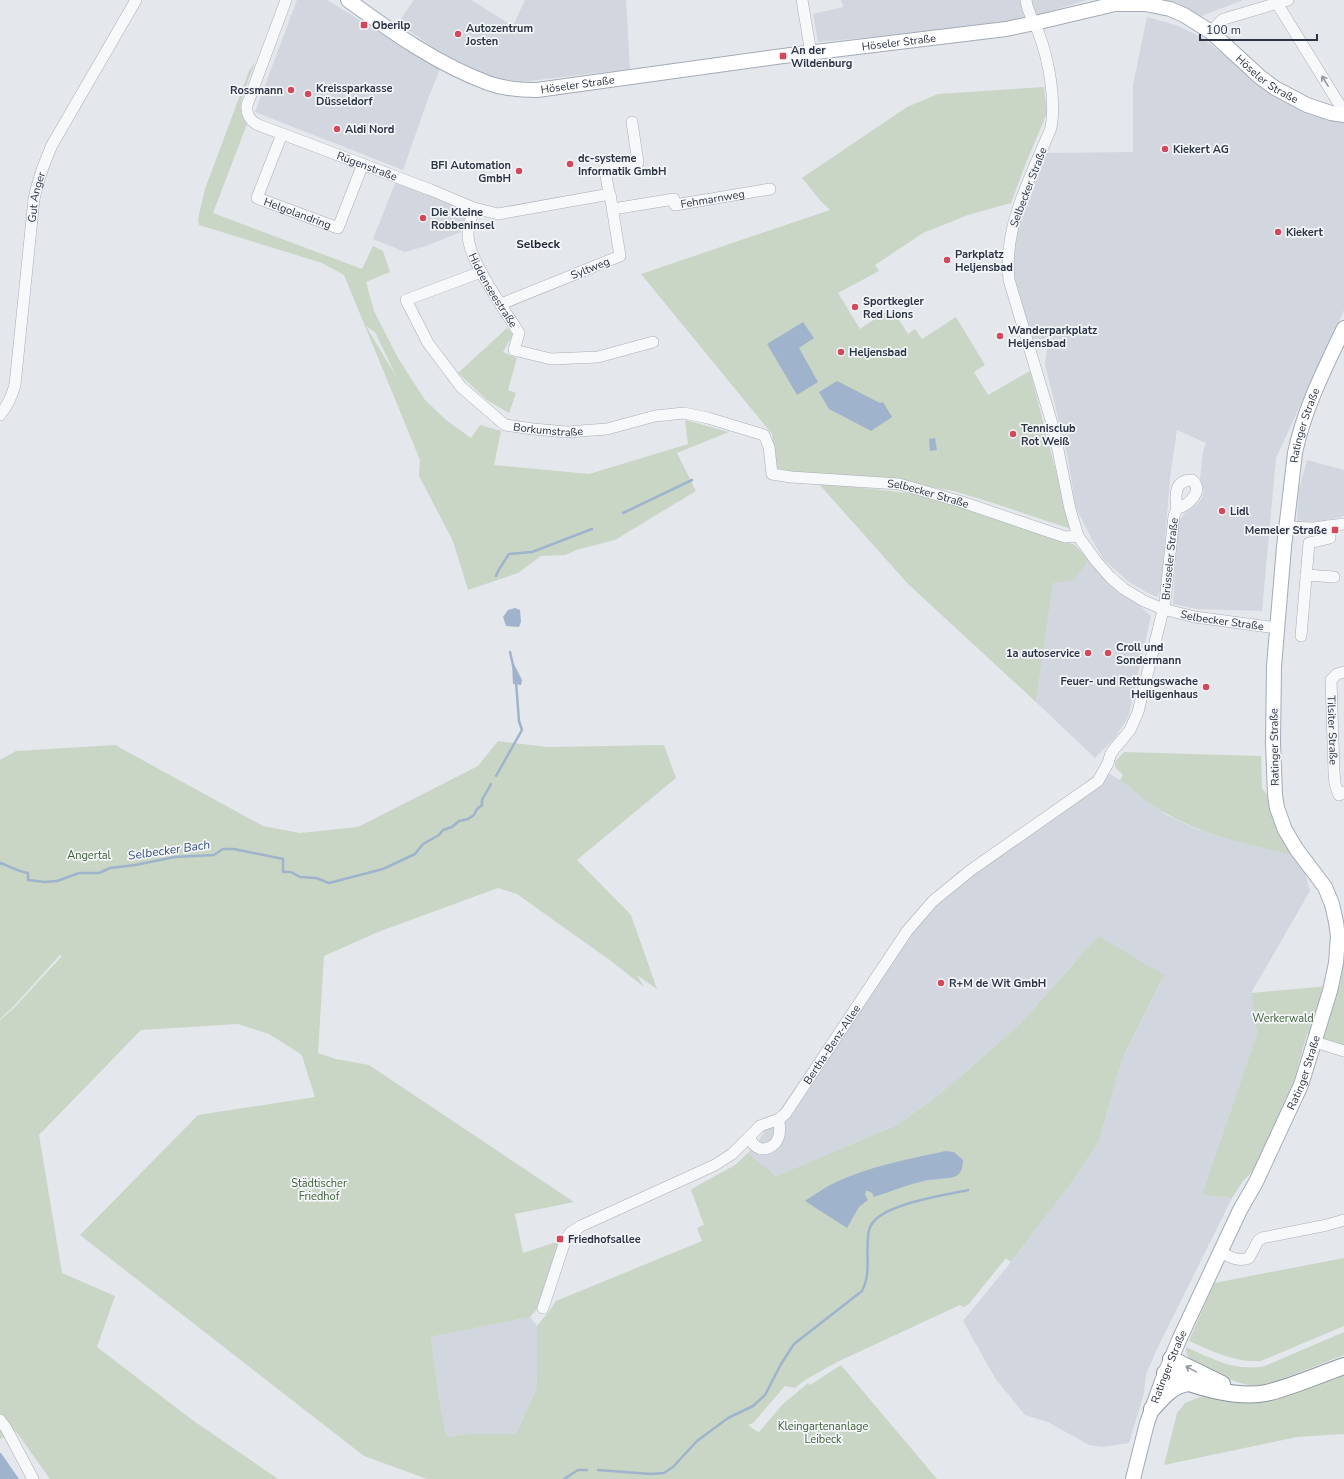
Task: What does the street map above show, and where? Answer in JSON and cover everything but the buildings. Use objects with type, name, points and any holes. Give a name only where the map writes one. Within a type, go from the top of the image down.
[{"type":"highway","points":[[1168,1366],[1221,1384],[1250,1390],[1272,1387],[1344,1362]]},
{"type":"highway","points":[[1168,1366],[1188,1383],[1232,1393],[1250,1394],[1264,1393],[1280,1389],[1344,1366]]},
{"type":"highway","points":[[1152,1409],[1173,1388],[1188,1383]]},
{"type":"main road","name":"Höseler Straße","points":[[348,0],[392,32],[442,61],[489,84],[518,90],[537,90],[1006,28],[1035,23],[1115,4],[1170,4],[1211,32],[1260,77],[1275,88],[1307,105],[1331,113],[1344,115]]},
{"type":"main road","name":"Ratinger Straße","points":[[1133,1479],[1135,1450],[1168,1366],[1240,1210],[1256,1182],[1285,1123],[1301,1085],[1334,976],[1341,938],[1329,894],[1319,877],[1291,842],[1277,808],[1275,795],[1273,742],[1274,674],[1277,628],[1286,527],[1298,439],[1319,382],[1344,328]]},
{"type":"street","name":"Gut Anger","points":[[0,415],[8,405],[15,385],[34,199],[39,177],[52,145],[136,0]]},
{"type":"street","name":"Rügenstraße","points":[[286,0],[246,105],[247,114],[252,121],[474,208],[498,214],[610,194]]},
{"type":"street","points":[[802,0],[811,53]]},
{"type":"street","name":"Selbecker Straße","points":[[1026,0],[1026,6],[1035,23],[1040,38],[1048,70],[1053,114],[1051,128],[1016,213],[1010,236],[1008,268],[1010,280],[1054,430],[1070,509],[1078,536],[1096,561],[1124,589],[1144,601],[1163,609],[1195,617],[1277,628]]},
{"type":"street","points":[[1211,32],[1224,19],[1276,2],[1288,0]]},
{"type":"street","points":[[1276,2],[1341,107],[1344,115]]},
{"type":"street","name":"Syltweg","points":[[501,304],[620,256],[605,168],[638,163],[632,122]]},
{"type":"street","name":"Helgolandring","points":[[282,134],[257,198],[338,228],[363,164]]},
{"type":"street","name":"Fehmarnweg","points":[[613,209],[674,199],[675,205],[770,189]]},
{"type":"street","name":"Hiddenseestraße","points":[[474,208],[468,235],[470,248],[481,272],[519,333],[514,350],[551,359],[598,357],[653,342]]},
{"type":"street","name":"Borkumstraße","points":[[481,272],[406,300],[428,343],[461,387],[505,424],[533,429],[567,432],[607,428],[655,416],[684,413],[708,418],[764,435],[769,447],[772,474]]},
{"type":"street","name":"Selbecker Straße","points":[[772,474],[798,478],[899,484],[962,502],[1065,537],[1078,536]]},
{"type":"street","name":"Brüsseler Straße","points":[[1111,753],[1130,730],[1138,712],[1163,609],[1168,578],[1174,516],[1177,509]]},
{"type":"street","points":[[1286,527],[1313,528],[1344,524]]},
{"type":"street","points":[[1301,636],[1309,543],[1330,538],[1328,526]]},
{"type":"street","points":[[1306,575],[1334,577]]},
{"type":"street","name":"Tilsiter Straße","points":[[1341,793],[1334,772],[1331,680],[1337,674],[1344,672]]},
{"type":"street","name":"Bertha-Benz-Allee","points":[[543,1308],[565,1241],[574,1230],[711,1167],[732,1154],[760,1126],[779,1119],[786,1113],[907,931],[933,901],[971,870],[1094,784],[1102,774],[1111,753]]},
{"type":"street","points":[[1315,1042],[1344,1051]]},
{"type":"street","points":[[748,1137],[757,1148],[764,1149],[770,1147],[779,1138],[779,1119]]},
{"type":"street","points":[[1220,1252],[1231,1258],[1245,1260],[1249,1258],[1258,1241],[1262,1238],[1327,1225],[1344,1220]]},
{"type":"street","points":[[0,1420],[6,1428],[33,1479]]},
{"type":"shaded area","points":[[297,0],[327,0],[440,69],[403,170],[255,112]]},
{"type":"shaded area","points":[[414,0],[471,0],[513,26],[525,0],[626,0],[630,69],[521,82],[492,77],[440,52],[398,23]]},
{"type":"shaded area","points":[[841,0],[1087,0],[1022,20],[981,27],[818,42],[813,14],[843,7]]},
{"type":"shaded area","points":[[1165,0],[1243,0],[1201,16]]},
{"type":"shaded area","points":[[1147,17],[1176,25],[1201,37],[1281,100],[1318,116],[1344,122],[1344,310],[1276,458],[1262,611],[1197,609],[1173,604],[1178,524],[1186,512],[1197,504],[1202,498],[1204,490],[1200,480],[1203,451],[1206,443],[1177,430],[1170,478],[1161,590],[1157,597],[1129,582],[1104,560],[1076,508],[1067,454],[1045,364],[1047,349],[1034,342],[1019,306],[1013,274],[1013,246],[1019,219],[1045,153],[1133,152],[1133,85]]},
{"type":"shaded area","name":"Die Kleine Robbeninsel","points":[[396,181],[467,209],[461,232],[426,246],[405,252],[373,239]]},
{"type":"shaded area","points":[[1307,460],[1344,470],[1344,516],[1323,521],[1297,522],[1299,489]]},
{"type":"shaded area","points":[[1089,560],[1151,616],[1128,718],[1113,740],[1095,758],[1036,702],[1053,582],[1074,580]]},
{"type":"shaded area","points":[[1098,773],[1110,774],[1165,814],[1194,828],[1292,855],[1304,870],[1310,891],[1251,993],[1257,1033],[1202,1195],[1232,1198],[1146,1374],[1144,1393],[1129,1443],[1103,1447],[1089,1445],[1048,1422],[1025,1415],[995,1378],[963,1321],[1011,1262],[1069,1186],[1099,1141],[1122,1059],[1161,981],[1098,936],[1021,1023],[952,1084],[927,1104],[895,1126],[776,1176],[748,1153],[810,1066],[893,942],[911,918],[931,896],[956,874]]},
{"type":"shaded area","points":[[530,1317],[537,1326],[536,1390],[516,1434],[467,1434],[447,1437],[441,1411],[431,1337]]},
{"type":"green space","points":[[255,62],[241,105],[242,114],[247,124],[213,213],[362,269],[373,246],[383,251],[390,272],[366,282],[374,311],[398,358],[425,400],[446,420],[471,438],[480,425],[501,431],[494,465],[589,474],[688,444],[685,420],[729,432],[677,453],[696,491],[615,540],[576,550],[566,555],[541,556],[518,573],[468,590],[453,541],[419,476],[420,460],[344,275],[322,263],[199,225],[198,219],[205,189],[249,71]],"holes":[[[366,326],[375,332],[397,378]]]},
{"type":"green space","name":"Heljensbad","points":[[1044,87],[1047,113],[1011,203],[968,215],[923,233],[875,265],[879,271],[838,293],[860,329],[884,313],[896,315],[908,334],[915,329],[922,339],[956,317],[985,365],[974,372],[988,395],[1030,371],[1071,529],[954,491],[893,481],[777,470],[772,434],[641,274],[830,210],[802,178],[907,107],[938,94]]},
{"type":"green space","points":[[507,328],[513,334],[503,352],[517,358],[508,390],[516,393],[509,413],[487,400],[458,373]]},
{"type":"green space","points":[[818,483],[914,494],[994,517],[1075,545],[1089,560],[1074,580],[1053,583],[1036,702],[908,584]]},
{"type":"green space","points":[[498,741],[548,747],[664,745],[676,778],[577,860],[631,915],[657,989],[637,975],[644,987],[611,961],[517,894],[498,888],[378,932],[324,956],[318,1053],[336,1059],[369,1065],[574,1202],[515,1214],[523,1253],[562,1240],[537,1309],[530,1317],[431,1337],[441,1411],[447,1437],[467,1434],[516,1434],[536,1390],[537,1326],[556,1301],[702,1241],[697,1228],[704,1225],[691,1190],[735,1165],[748,1153],[776,1176],[895,1126],[927,1104],[952,1084],[1021,1023],[1098,936],[1164,975],[1122,1059],[1099,1141],[1069,1186],[1011,1262],[1006,1258],[969,1304],[963,1307],[960,1305],[837,1362],[805,1380],[795,1388],[785,1386],[753,1423],[748,1425],[759,1432],[783,1404],[808,1383],[810,1385],[841,1365],[937,1479],[427,1479],[364,1456],[80,1235],[198,1115],[315,1097],[302,1056],[299,1053],[269,1034],[238,1024],[141,1030],[39,1135],[62,1273],[115,1296],[97,1347],[191,1419],[278,1479],[50,1479],[15,1431],[0,1439],[0,1020],[14,1008],[62,956],[60,955],[12,1008],[0,1019],[0,760],[16,751],[115,745],[263,826],[300,833],[358,827],[478,766]]},
{"type":"green space","points":[[1124,752],[1261,756],[1262,788],[1268,796],[1271,812],[1278,832],[1292,855],[1212,834],[1182,822],[1161,810],[1120,780],[1123,775],[1115,767],[1115,762]]},
{"type":"green space","name":"Werkerwald","points":[[1344,959],[1344,1046],[1307,1034],[1288,1103],[1256,1168],[1243,1181],[1232,1198],[1202,1195],[1257,1033],[1251,993],[1340,985]]},
{"type":"green space","points":[[1344,1258],[1344,1326],[1261,1361],[1233,1358],[1189,1341],[1214,1283]]},
{"type":"green space","points":[[1344,1332],[1344,1355],[1264,1385],[1244,1384],[1216,1374],[1198,1365],[1187,1355],[1186,1352],[1186,1347],[1234,1366],[1265,1366]]},
{"type":"green space","points":[[1344,1370],[1344,1434],[1297,1437],[1164,1465],[1177,1413],[1185,1403],[1210,1393],[1244,1399]]},
{"type":"water","points":[[803,322],[814,338],[799,348],[818,382],[797,395],[767,344]]},
{"type":"water","points":[[837,381],[880,403],[883,402],[892,417],[871,431],[829,409],[819,392]]},
{"type":"water","points":[[935,438],[937,450],[930,451],[929,439]]},
{"type":"water","points":[[515,608],[520,610],[521,622],[519,627],[506,626],[503,617],[508,610]]},
{"type":"water","points":[[512,664],[514,664],[522,680],[521,685],[513,684]]},
{"type":"water","points":[[946,1151],[954,1152],[963,1160],[962,1169],[958,1175],[950,1178],[928,1180],[874,1197],[872,1193],[866,1191],[865,1194],[868,1200],[859,1207],[847,1228],[805,1201],[834,1183],[861,1172]]},
{"type":"water","points":[[1,1453],[19,1479],[0,1479]]},
{"type":"waterway","name":"Selbecker Bach","points":[[623,513],[692,480]]},
{"type":"waterway","name":"Selbecker Bach","points":[[496,576],[509,554],[532,552],[592,529]]},
{"type":"waterway","name":"Selbecker Bach","points":[[510,652],[513,665]]},
{"type":"waterway","name":"Selbecker Bach","points":[[496,776],[522,730],[519,721],[516,682]]},
{"type":"waterway","name":"Selbecker Bach","points":[[0,864],[1,863],[28,873],[28,880],[45,882],[57,881],[79,873],[99,873],[110,868],[135,865],[175,857],[214,855],[223,849],[234,849],[283,859],[283,872],[291,872],[300,877],[316,878],[329,883],[383,869],[415,854],[423,844],[439,835],[443,830],[452,827],[459,821],[468,819],[474,815],[477,809],[482,805],[482,800],[491,784]]},
{"type":"waterway","points":[[598,1470],[651,1474],[664,1473],[673,1467],[697,1441],[728,1418],[753,1406],[765,1395],[781,1364],[794,1344],[862,1291],[865,1285],[867,1271],[869,1232],[875,1220],[883,1214],[906,1204],[968,1190]]},
{"type":"waterway","points":[[564,1479],[578,1470],[587,1470]]},
{"type":"place","name":"Oberilp","points":[[364,25]]},
{"type":"place","name":"Autozentrum Josten","points":[[458,34]]},
{"type":"place","name":"An der Wildenburg","points":[[783,56]]},
{"type":"place","name":"Rossmann","points":[[291,90]]},
{"type":"place","name":"Kreissparkasse Düsseldorf","points":[[308,94]]},
{"type":"place","name":"Aldi Nord","points":[[337,129]]},
{"type":"place","name":"Kiekert AG","points":[[1165,149]]},
{"type":"place","name":"dc-systeme Informatik GmbH","points":[[570,164]]},
{"type":"place","name":"BFI Automation GmbH","points":[[519,171]]},
{"type":"place","name":"Die Kleine Robbeninsel","points":[[423,218]]},
{"type":"place","name":"Kiekert","points":[[1278,232]]},
{"type":"place","name":"Parkplatz Heljensbad","points":[[947,260]]},
{"type":"place","name":"Sportkegler Red Lions","points":[[855,307]]},
{"type":"place","name":"Wanderparkplatz Heljensbad","points":[[1000,336]]},
{"type":"place","name":"Heljensbad","points":[[841,352]]},
{"type":"place","name":"Tennisclub Rot Weiß","points":[[1013,434]]},
{"type":"place","name":"Lidl","points":[[1222,511]]},
{"type":"place","name":"Memeler Straße","points":[[1335,530]]},
{"type":"place","name":"1a autoservice","points":[[1088,653]]},
{"type":"place","name":"Croll und Sondermann","points":[[1108,653]]},
{"type":"place","name":"Feuer- und Rettungswache Heiligenhaus","points":[[1206,687]]},
{"type":"place","name":"R+M de Wit GmbH","points":[[941,983]]},
{"type":"place","name":"Friedhofsallee","points":[[560,1239]]},
{"type":"district","name":"Selbeck","points":[[538,244]]},
{"type":"park label","name":"Angertal","points":[[89,855]]},
{"type":"park label","name":"Städtischer Friedhof","points":[[319,1189]]},
{"type":"park label","name":"Kleingartenanlage Leibeck","points":[[823,1432]]}]
